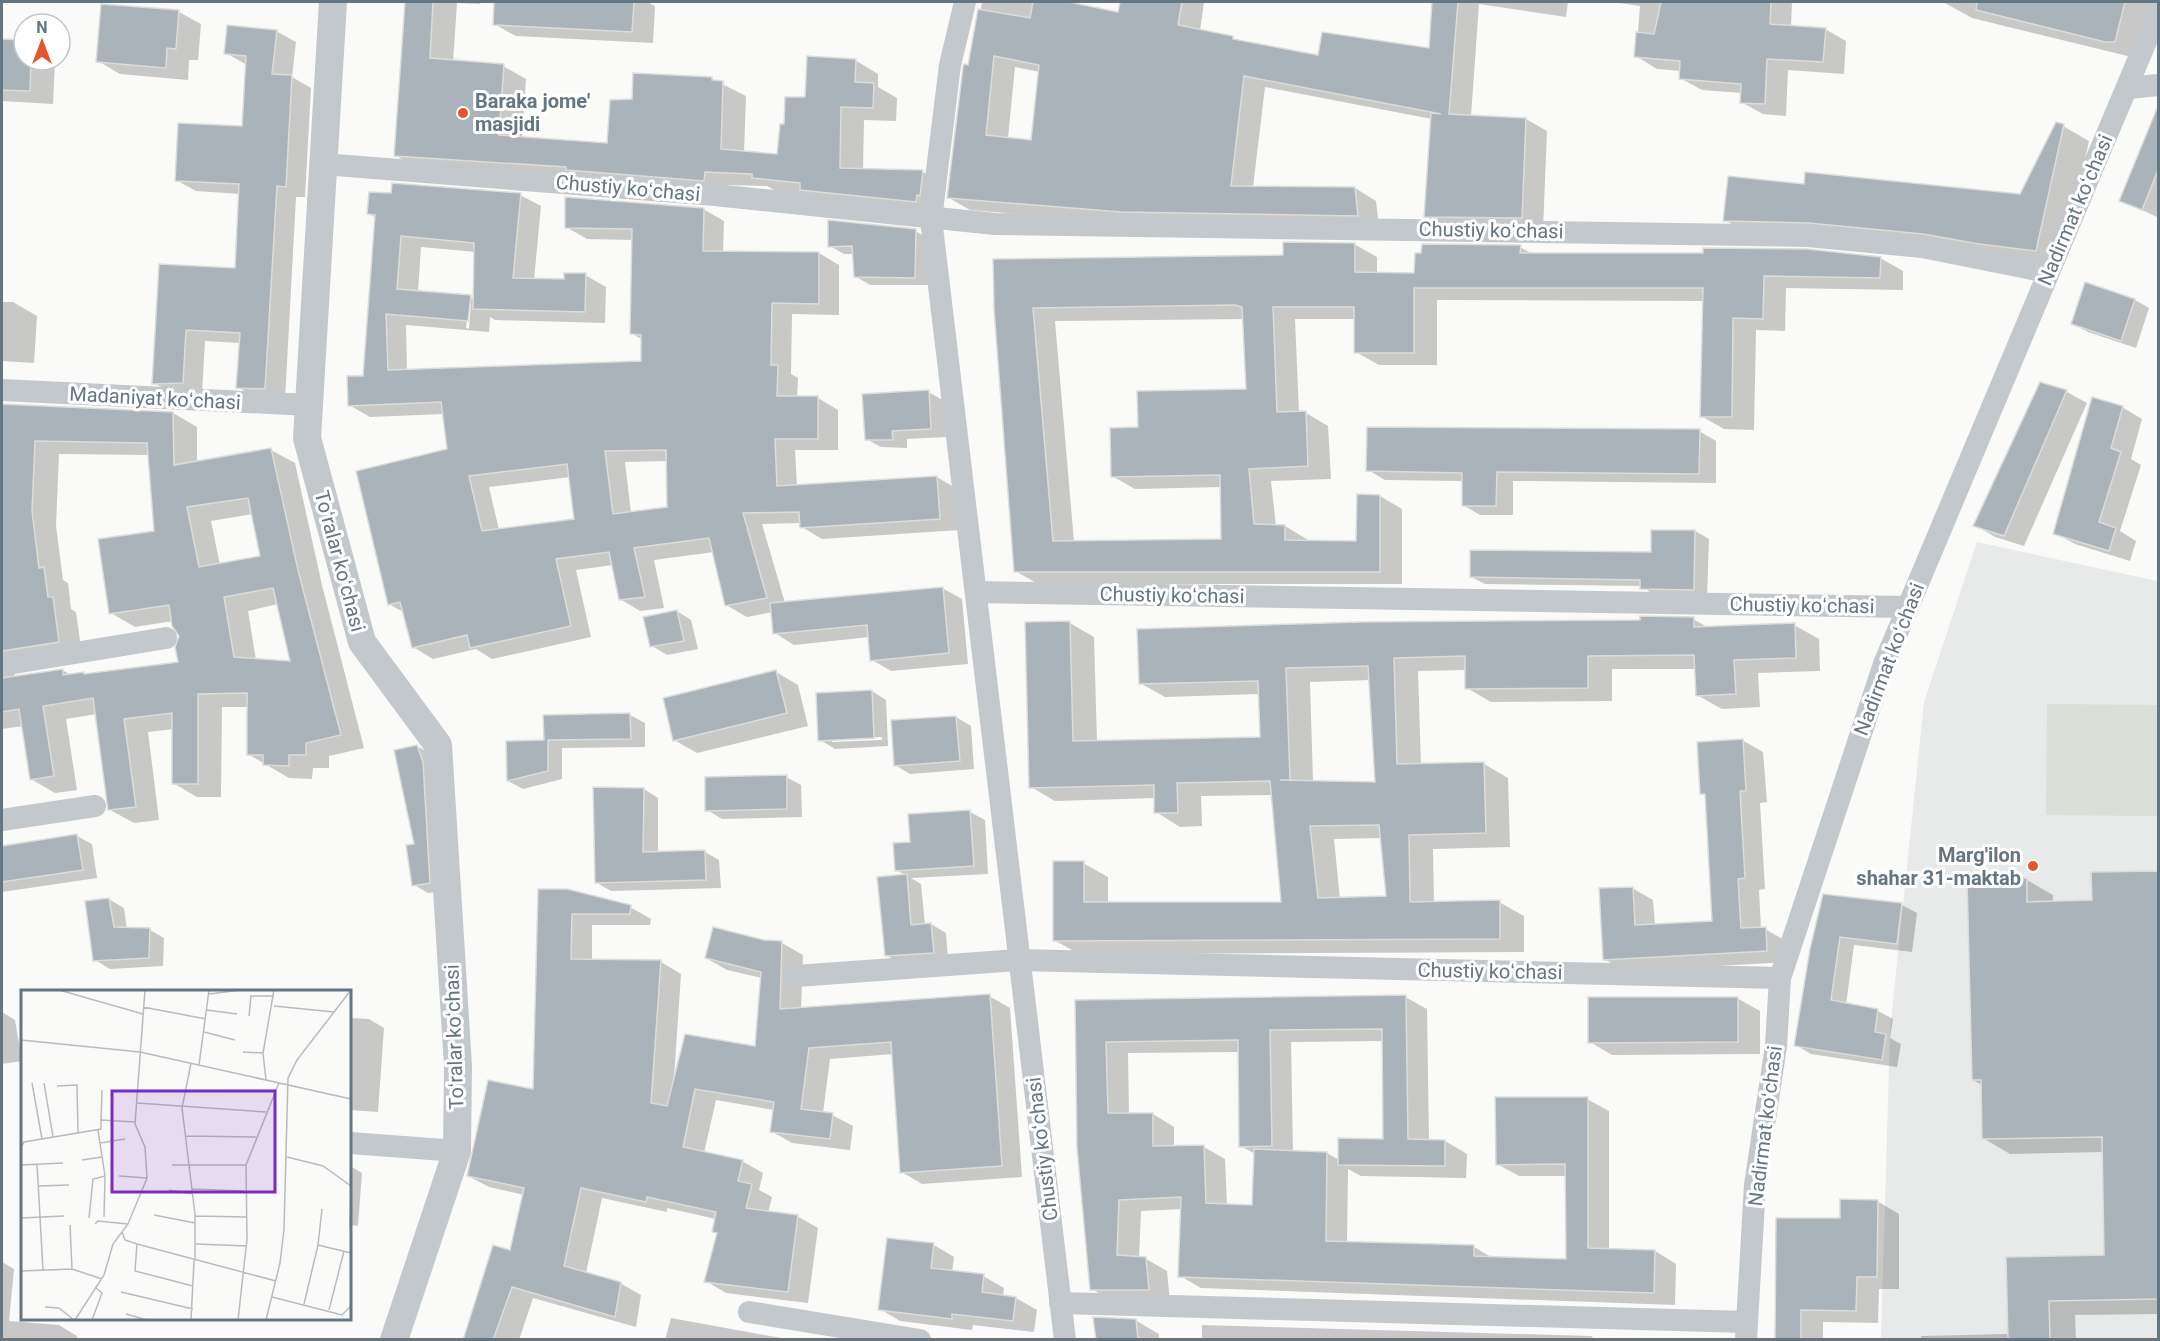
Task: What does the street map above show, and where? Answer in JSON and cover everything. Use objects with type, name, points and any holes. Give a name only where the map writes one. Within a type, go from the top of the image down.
[{"type":"street","name":"Toʻralar koʻchasi","points":[[333,2],[307,438],[362,642],[438,745],[458,1066],[456,1150],[394,1340]]},
{"type":"street","name":"Chustiy koʻchasi","points":[[965,2],[950,65],[932,219],[1065,1340]]},
{"type":"street","name":"Nadirmat koʻchasi","points":[[1746,1331],[1755,1185],[1776,1046],[1780,978],[1884,664],[2158,13]]},
{"type":"street","points":[[2128,88],[2158,85]]},
{"type":"street","name":"Chustiy koʻchasi","points":[[324,164],[715,195],[995,224],[1808,236],[1922,247],[2048,272]]},
{"type":"street","name":"Madaniyat koʻchasi","points":[[2,390],[309,405]]},
{"type":"street","name":"Chustiy koʻchasi","points":[[976,592],[1908,607]]},
{"type":"street","points":[[2,665],[166,638]]},
{"type":"street","points":[[2,820],[94,806]]},
{"type":"street","name":"Chustiy koʻchasi","points":[[796,976],[1019,960],[1780,978]]},
{"type":"street","points":[[351,1143],[456,1150]]},
{"type":"street","points":[[1060,1303],[1746,1331]]},
{"type":"street","points":[[749,1312],[920,1340]]},
{"type":"shaded area","name":"Marg'ilon shahar 31-maktab","points":[[1977,542],[2157,581],[2158,1339],[1881,1340],[1890,1031],[1924,702]]},
{"type":"shaded area","points":[[2047,704],[2158,705],[2158,816],[2046,815]]},
{"type":"building","points":[[405,2],[433,2],[430,58],[504,64],[499,135],[607,143],[610,100],[632,99],[633,73],[712,77],[712,80],[723,81],[721,149],[777,154],[780,124],[784,124],[785,97],[805,97],[807,56],[856,59],[855,82],[874,83],[873,108],[841,107],[840,168],[923,170],[920,196],[917,195],[916,202],[800,190],[800,183],[752,178],[752,174],[705,172],[704,181],[566,170],[566,167],[394,156]]},
{"type":"building","points":[[494,2],[634,2],[632,32],[493,25]]},
{"type":"building","points":[[1033,2],[1069,2],[1118,12],[1120,2],[1182,2],[1178,25],[1233,36],[1233,39],[1318,55],[1322,32],[1429,48],[1432,2],[1458,2],[1449,114],[1526,118],[1522,218],[1424,217],[1431,113],[1441,114],[1244,76],[1231,186],[1355,187],[1358,216],[1121,212],[947,198],[963,67],[964,64],[968,65],[978,9],[1030,18]],"holes":[[[994,56],[1039,65],[1031,140],[986,135]]]},
{"type":"building","points":[[1661,2],[1771,2],[1770,24],[1826,28],[1823,62],[1767,59],[1765,104],[1740,103],[1741,84],[1679,79],[1680,61],[1634,57],[1636,32],[1654,34]]},
{"type":"building","points":[[1977,2],[2125,2],[2115,42],[2105,42],[1976,10]]},
{"type":"building","points":[[101,4],[179,10],[176,49],[167,48],[166,68],[96,62]]},
{"type":"building","points":[[227,25],[277,30],[272,74],[292,75],[286,187],[277,186],[265,389],[236,388],[240,333],[186,330],[183,383],[152,384],[159,264],[235,268],[239,184],[175,181],[178,123],[242,126],[246,56],[224,54]]},
{"type":"building","points":[[2,39],[12,39],[12,72],[31,72],[30,91],[2,90]]},
{"type":"building","points":[[2158,106],[2158,170],[2142,210],[2119,201]]},
{"type":"building","points":[[2056,122],[2064,124],[2036,251],[1923,234],[1809,223],[1723,221],[1728,176],[1804,184],[1805,172],[2020,194]]},
{"type":"building","points":[[392,183],[521,193],[513,278],[564,279],[564,273],[586,273],[585,312],[473,309],[474,243],[401,236],[397,289],[471,295],[468,321],[386,314],[388,370],[641,361],[641,335],[630,334],[632,229],[565,228],[565,197],[704,208],[703,251],[819,252],[819,304],[772,303],[771,365],[778,365],[777,396],[818,396],[818,439],[775,439],[777,486],[937,476],[940,519],[800,528],[799,512],[743,513],[767,598],[725,606],[709,538],[634,548],[645,597],[619,600],[609,552],[556,559],[571,626],[470,648],[467,635],[412,648],[400,602],[388,605],[356,471],[447,449],[441,402],[348,406],[347,376],[363,376],[375,215],[367,214],[369,192],[391,193]],"holes":[[[666,450],[667,507],[613,514],[605,451]],[[567,464],[574,519],[482,531],[469,476]]]},
{"type":"building","points":[[828,220],[916,229],[915,278],[854,277],[852,246],[828,247]]},
{"type":"building","points":[[1283,242],[1355,243],[1355,272],[1414,273],[1415,253],[1421,253],[1422,244],[1521,245],[1520,253],[1703,253],[1703,248],[1807,249],[1881,257],[1880,278],[1764,276],[1763,319],[1733,318],[1732,417],[1700,417],[1703,288],[1414,288],[1414,353],[1354,353],[1354,307],[1273,307],[1277,412],[1306,411],[1308,466],[1249,469],[1254,524],[1285,525],[1285,540],[1356,541],[1357,494],[1380,495],[1380,572],[1014,572],[994,309],[993,259],[1283,255]],"holes":[[[1235,305],[1242,307],[1246,389],[1137,391],[1138,427],[1110,428],[1111,477],[1220,475],[1221,539],[1053,541],[1033,308]]]},
{"type":"building","points":[[2085,282],[2135,299],[2121,341],[2071,324]]},
{"type":"building","points":[[2040,382],[2067,390],[2004,536],[1973,526]]},
{"type":"building","points":[[929,390],[931,429],[892,431],[893,440],[865,440],[862,394]]},
{"type":"building","points":[[2092,397],[2123,406],[2111,448],[2121,452],[2099,522],[2116,528],[2109,551],[2053,534]]},
{"type":"building","points":[[2,404],[173,412],[174,465],[271,448],[298,570],[341,735],[306,743],[306,755],[289,755],[289,766],[263,765],[263,755],[247,755],[247,693],[198,694],[198,784],[172,784],[172,713],[124,719],[136,807],[108,810],[93,698],[43,706],[54,776],[30,780],[19,709],[2,712],[2,678],[63,669],[63,675],[84,672],[84,674],[178,662],[175,647],[179,636],[172,626],[169,605],[109,614],[98,539],[154,531],[147,443],[35,441],[32,511],[39,568],[44,567],[48,597],[53,597],[59,642],[2,651]],"holes":[[[248,498],[260,556],[199,567],[187,507]],[[273,588],[290,661],[234,657],[224,597]]]},
{"type":"building","points":[[1367,427],[1700,429],[1699,474],[1497,472],[1496,506],[1462,506],[1462,473],[1366,471]]},
{"type":"building","points":[[1651,530],[1695,530],[1694,590],[1640,589],[1640,580],[1470,577],[1470,550],[1651,552]]},
{"type":"building","points":[[943,587],[949,653],[870,661],[867,625],[773,634],[770,603]]},
{"type":"building","points":[[677,610],[684,641],[650,647],[643,617]]},
{"type":"building","points":[[1640,616],[1694,617],[1694,627],[1795,623],[1796,658],[1734,660],[1736,694],[1696,696],[1694,655],[1588,656],[1588,688],[1465,689],[1465,656],[1394,658],[1397,764],[1484,762],[1486,833],[1409,835],[1410,902],[1500,900],[1500,939],[1053,941],[1053,861],[1084,861],[1084,902],[1281,902],[1270,781],[1177,783],[1178,813],[1154,813],[1154,785],[1029,788],[1025,622],[1070,621],[1073,741],[1260,737],[1258,681],[1139,684],[1137,629],[1360,622],[1640,620]],"holes":[[[1368,666],[1375,782],[1280,780],[1290,780],[1286,668]],[[1379,825],[1386,896],[1318,898],[1310,826]]]},
{"type":"building","points":[[776,670],[787,713],[673,741],[663,698]]},
{"type":"building","points":[[872,690],[874,738],[818,741],[816,693]]},
{"type":"building","points":[[630,713],[631,739],[548,740],[548,771],[507,781],[506,741],[544,740],[543,715]]},
{"type":"building","points":[[956,716],[960,761],[894,766],[891,720]]},
{"type":"building","points":[[1743,739],[1746,791],[1740,791],[1745,878],[1738,879],[1741,928],[1766,927],[1767,951],[1603,960],[1599,888],[1633,887],[1635,925],[1712,921],[1705,794],[1700,794],[1697,742]]},
{"type":"building","points":[[417,745],[423,762],[430,883],[412,886],[406,845],[414,844],[394,750]]},
{"type":"building","points":[[787,775],[787,809],[705,811],[705,777]]},
{"type":"building","points":[[593,787],[644,788],[643,852],[705,850],[706,880],[595,883]]},
{"type":"building","points":[[970,810],[974,866],[895,871],[893,843],[910,842],[908,814]]},
{"type":"building","points":[[77,834],[83,870],[2,882],[2,846]]},
{"type":"building","points":[[2158,871],[2158,1299],[2049,1301],[2050,1340],[2008,1340],[2006,1257],[2104,1255],[2102,1137],[1982,1139],[1981,1080],[1972,1080],[1967,879],[2027,878],[2027,902],[2092,900],[2091,872]]},
{"type":"building","points":[[907,874],[911,925],[931,923],[934,953],[885,956],[877,877]]},
{"type":"building","points":[[538,889],[567,889],[631,905],[630,914],[572,914],[571,959],[661,960],[651,1103],[667,1106],[685,1034],[755,1046],[761,972],[705,958],[713,927],[764,940],[782,941],[780,1009],[990,994],[1002,1166],[900,1173],[891,1042],[809,1048],[801,1109],[833,1113],[830,1139],[770,1132],[774,1102],[695,1089],[683,1147],[743,1160],[738,1181],[752,1184],[746,1208],[798,1215],[788,1292],[704,1282],[717,1233],[712,1232],[716,1212],[647,1197],[646,1202],[581,1188],[564,1266],[621,1282],[615,1317],[512,1287],[493,1340],[463,1340],[493,1245],[510,1250],[524,1188],[467,1176],[488,1080],[533,1089]]},
{"type":"building","points":[[1823,894],[1902,903],[1897,944],[1840,937],[1831,1000],[1878,1009],[1875,1032],[1886,1034],[1882,1060],[1794,1046],[1810,949]]},
{"type":"building","points":[[109,898],[114,927],[150,928],[149,958],[93,961],[85,901]]},
{"type":"building","points":[[1406,995],[1408,1139],[1445,1140],[1445,1166],[1338,1165],[1338,1138],[1383,1139],[1382,1029],[1270,1030],[1272,1146],[1239,1147],[1238,1040],[1106,1042],[1108,1113],[1153,1113],[1153,1146],[1204,1145],[1206,1203],[1252,1205],[1254,1149],[1327,1152],[1326,1241],[1474,1245],[1474,1256],[1566,1259],[1565,1164],[1496,1165],[1495,1097],[1588,1097],[1588,1248],[1655,1250],[1654,1293],[1178,1277],[1181,1197],[1119,1200],[1117,1255],[1146,1257],[1149,1290],[1090,1290],[1077,1148],[1075,1000]]},
{"type":"building","points":[[1588,997],[1738,997],[1738,1042],[1588,1043]]},
{"type":"building","points":[[1840,1199],[1878,1200],[1877,1277],[1857,1277],[1856,1311],[1801,1310],[1801,1340],[1775,1340],[1776,1218],[1840,1218]]},
{"type":"building","points":[[887,1238],[934,1243],[931,1268],[984,1274],[982,1292],[1016,1297],[1013,1321],[952,1314],[952,1319],[878,1310]]},
{"type":"building","points":[[1093,1317],[1136,1319],[1138,1340],[1096,1340]]},
{"type":"place","name":"Baraka jome' masjidi","points":[[463,113]]},
{"type":"place","name":"Marg'ilon shahar 31-maktab","points":[[2033,866]]}]
